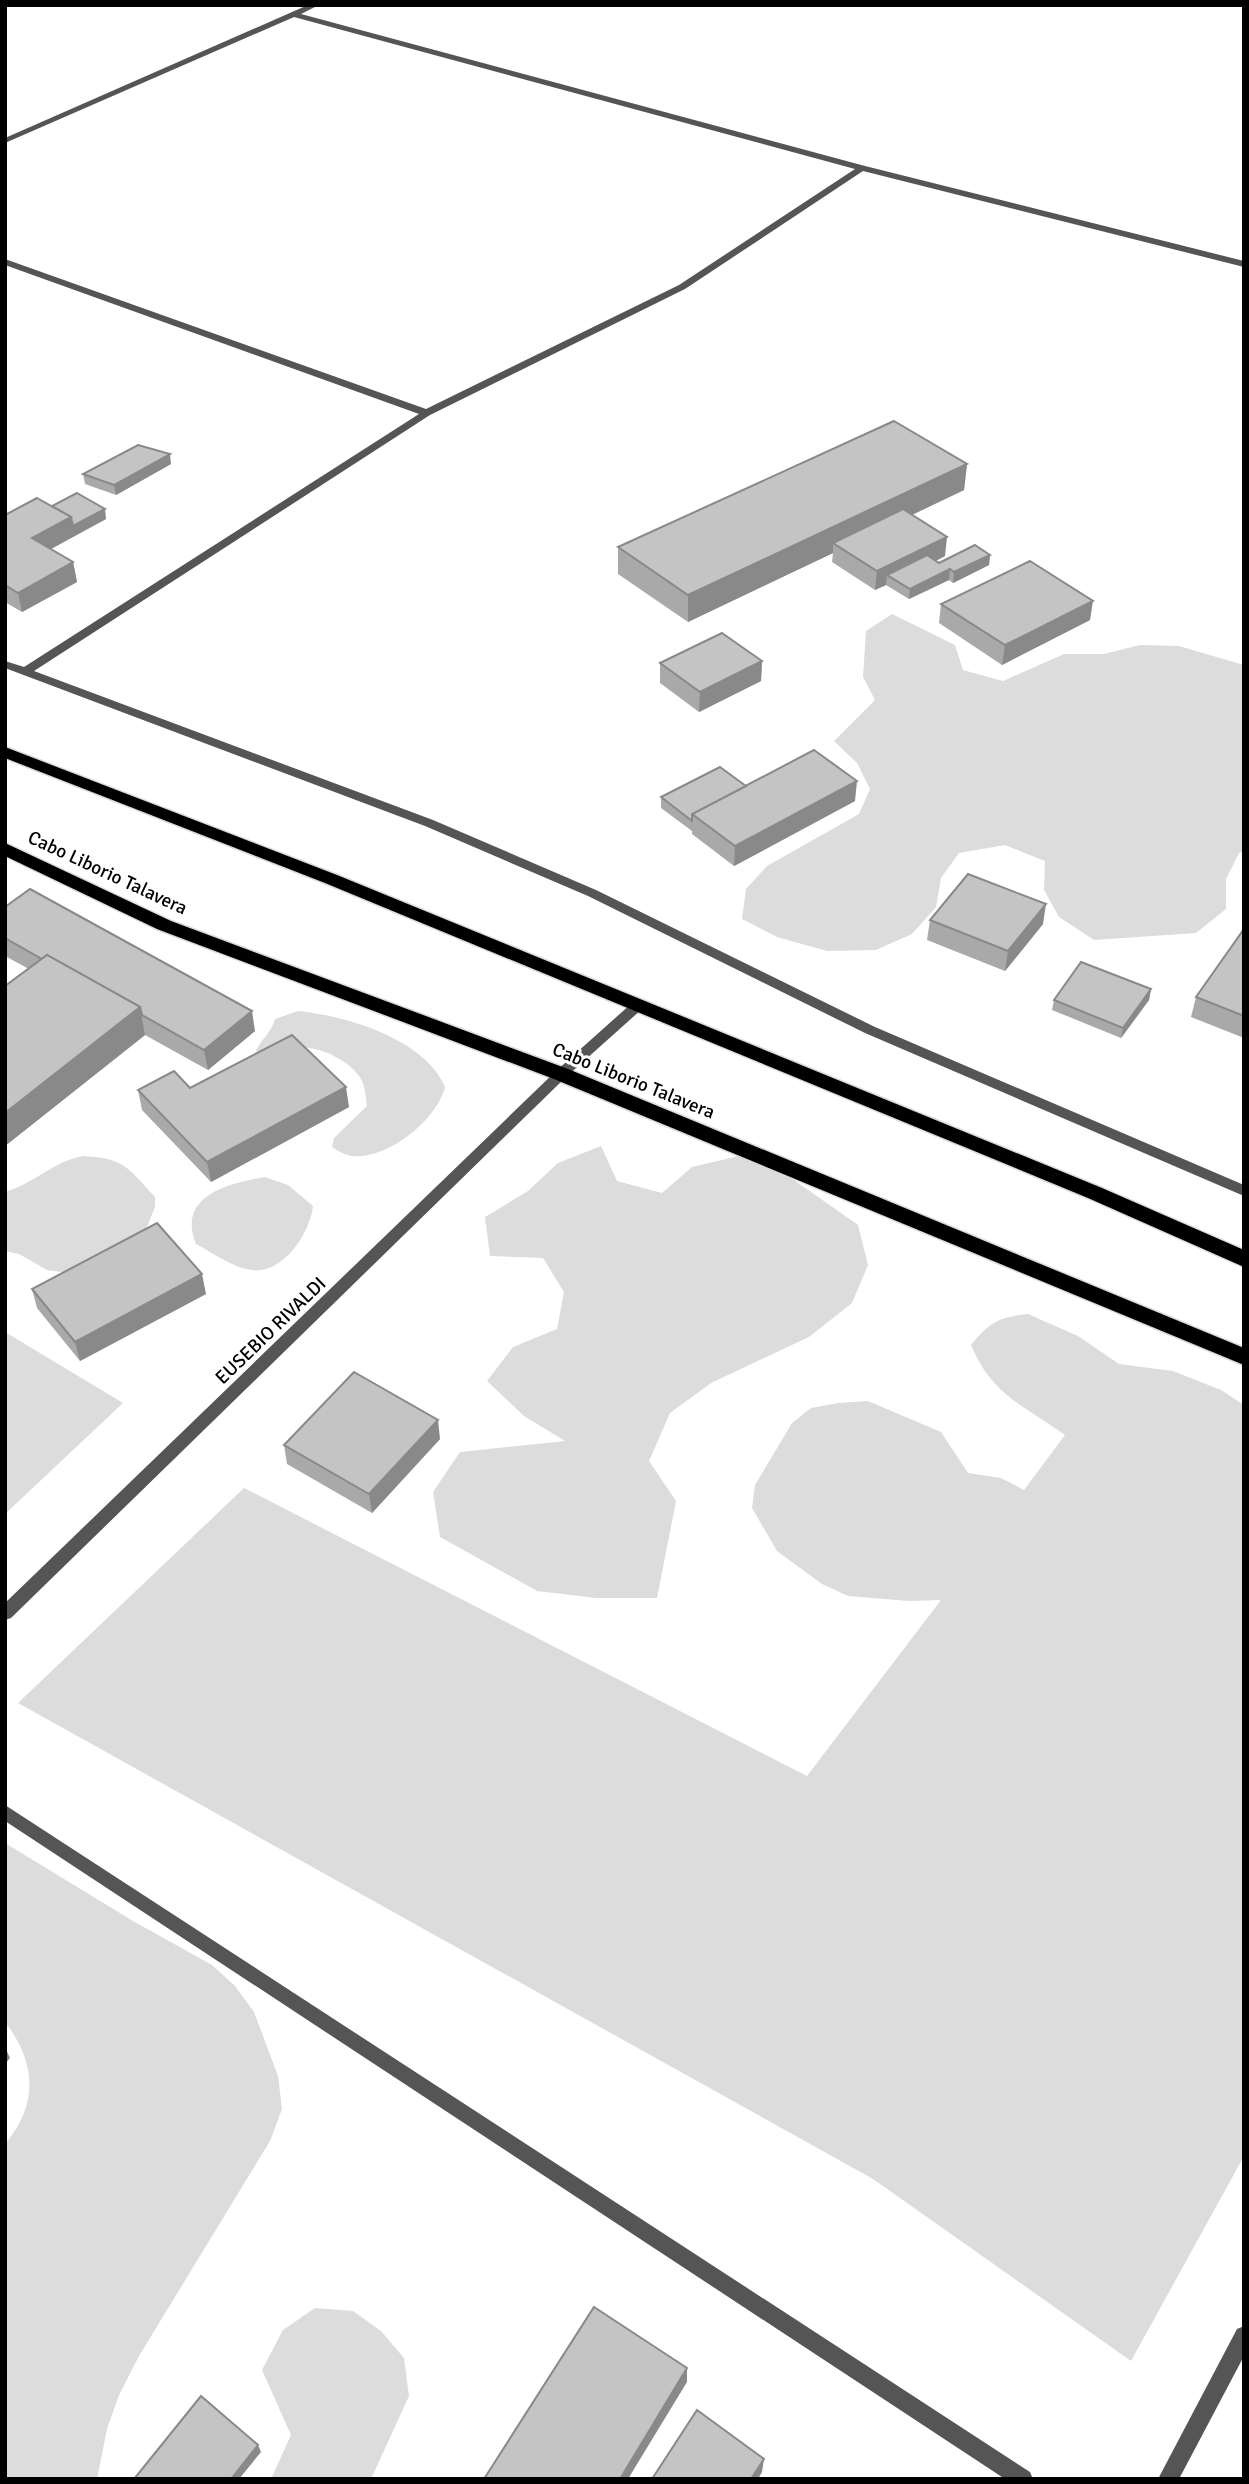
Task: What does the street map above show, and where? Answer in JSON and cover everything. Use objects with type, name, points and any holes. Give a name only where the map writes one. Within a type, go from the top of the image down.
[{"type":"highway","points":[[5,751],[331,879],[1095,1193],[1244,1259]]},
{"type":"highway","name":"Cabo Liborio Talavera","points":[[5,849],[164,925],[561,1074],[1244,1357]]},
{"type":"street","points":[[5,141],[315,5]]},
{"type":"street","points":[[295,15],[862,168],[1244,264]]},
{"type":"street","points":[[25,672],[427,413],[682,287],[862,168]]},
{"type":"street","points":[[5,262],[427,413]]},
{"type":"street","points":[[5,664],[429,823],[592,893],[870,1030],[1244,1191]]},
{"type":"street","name":"EUSEBIO RIVALDI","points":[[5,1613],[561,1074],[636,1006]]},
{"type":"street","points":[[5,1812],[1023,2479]]},
{"type":"street","points":[[1168,2479],[1244,2336]]},
{"type":"shaded area","points":[[892,614],[955,645],[963,670],[1003,681],[1064,654],[1104,654],[1140,645],[1179,646],[1244,665],[1244,851],[1239,853],[1226,879],[1226,909],[1196,933],[1094,940],[1059,917],[1044,890],[1045,861],[1005,845],[959,853],[941,878],[936,907],[912,934],[876,950],[827,951],[777,937],[742,919],[746,889],[767,866],[859,814],[870,789],[857,763],[834,741],[875,700],[863,677],[866,631]]},
{"type":"shaded area","points":[[298,1011],[339,1018],[403,1043],[435,1070],[445,1087],[432,1112],[409,1135],[380,1152],[352,1156],[332,1147],[334,1138],[367,1106],[363,1085],[356,1072],[340,1059],[311,1048],[293,1048],[270,1053],[256,1051],[275,1019]]},
{"type":"shaded area","points":[[601,1146],[617,1181],[662,1193],[692,1167],[743,1155],[784,1173],[858,1225],[868,1265],[852,1303],[809,1337],[711,1383],[670,1413],[649,1461],[676,1501],[657,1598],[596,1598],[537,1591],[440,1537],[433,1492],[460,1452],[565,1441],[524,1416],[487,1381],[513,1347],[557,1329],[564,1292],[543,1258],[490,1256],[485,1217],[528,1191],[558,1163]]},
{"type":"shaded area","points":[[83,1156],[108,1159],[125,1166],[155,1197],[155,1207],[145,1232],[107,1249],[89,1265],[61,1272],[47,1270],[19,1254],[5,1251],[5,1192]]},
{"type":"shaded area","points":[[265,1177],[288,1185],[313,1206],[301,1239],[284,1259],[263,1270],[251,1270],[230,1263],[196,1244],[192,1227],[193,1214],[200,1203],[223,1188]]},
{"type":"shaded area","points":[[1028,1314],[1078,1336],[1119,1364],[1173,1371],[1221,1390],[1244,1405],[1244,2156],[1131,2361],[873,2179],[18,1703],[244,1488],[807,1776],[941,1600],[909,1601],[848,1596],[822,1584],[777,1551],[752,1508],[755,1485],[792,1423],[811,1408],[868,1401],[941,1432],[968,1473],[1001,1478],[1024,1490],[1065,1435],[1022,1407],[999,1388],[979,1362],[971,1345],[996,1322]]},
{"type":"shaded area","points":[[5,1332],[123,1403],[5,1514]]},
{"type":"shaded area","points":[[5,1843],[133,1921],[212,1965],[235,1986],[254,2012],[278,2076],[282,2109],[270,2141],[139,2356],[119,2395],[107,2429],[97,2479],[5,2479],[5,2144],[24,2114],[29,2083],[23,2052],[5,2022]]},
{"type":"shaded area","points":[[315,2308],[353,2311],[381,2331],[404,2358],[409,2396],[371,2479],[271,2479],[291,2435],[262,2370],[283,2330]]},
{"type":"building","points":[[894,421],[967,464],[688,595],[618,547]]},
{"type":"building","points":[[138,445],[170,454],[114,485],[83,474]]},
{"type":"building","points":[[77,493],[105,509],[73,526],[71,517],[52,506]]},
{"type":"building","points":[[37,498],[71,517],[32,538],[73,562],[18,593],[5,585],[5,515]]},
{"type":"building","points":[[903,509],[947,537],[877,571],[833,543]]},
{"type":"building","points":[[975,545],[990,555],[954,572],[950,569],[910,589],[887,575],[927,555],[939,563]]},
{"type":"building","points":[[1030,561],[1093,601],[1005,645],[941,604]]},
{"type":"building","points":[[722,633],[762,661],[700,692],[660,663]]},
{"type":"building","points":[[814,750],[857,781],[735,846],[692,814]]},
{"type":"building","points":[[720,767],[746,786],[692,814],[692,821],[661,797]]},
{"type":"building","points":[[968,874],[1046,904],[1008,951],[930,920]]},
{"type":"building","points":[[30,889],[252,1011],[204,1050],[142,1015],[140,1007],[47,955],[42,959],[5,938],[5,907]]},
{"type":"building","points":[[1244,929],[1244,1016],[1196,997]]},
{"type":"building","points":[[47,955],[140,1007],[5,1113],[5,986]]},
{"type":"building","points":[[1081,962],[1151,989],[1123,1028],[1054,1000]]},
{"type":"building","points":[[292,1035],[346,1087],[207,1162],[138,1090],[174,1071],[190,1088]]},
{"type":"building","points":[[157,1223],[202,1274],[75,1342],[32,1289]]},
{"type":"building","points":[[354,1372],[438,1420],[369,1494],[284,1445]]},
{"type":"building","points":[[594,2307],[687,2368],[620,2479],[484,2479]]},
{"type":"building","points":[[201,2396],[258,2445],[231,2479],[134,2479]]},
{"type":"building","points":[[697,2410],[764,2459],[751,2479],[652,2479]]}]
